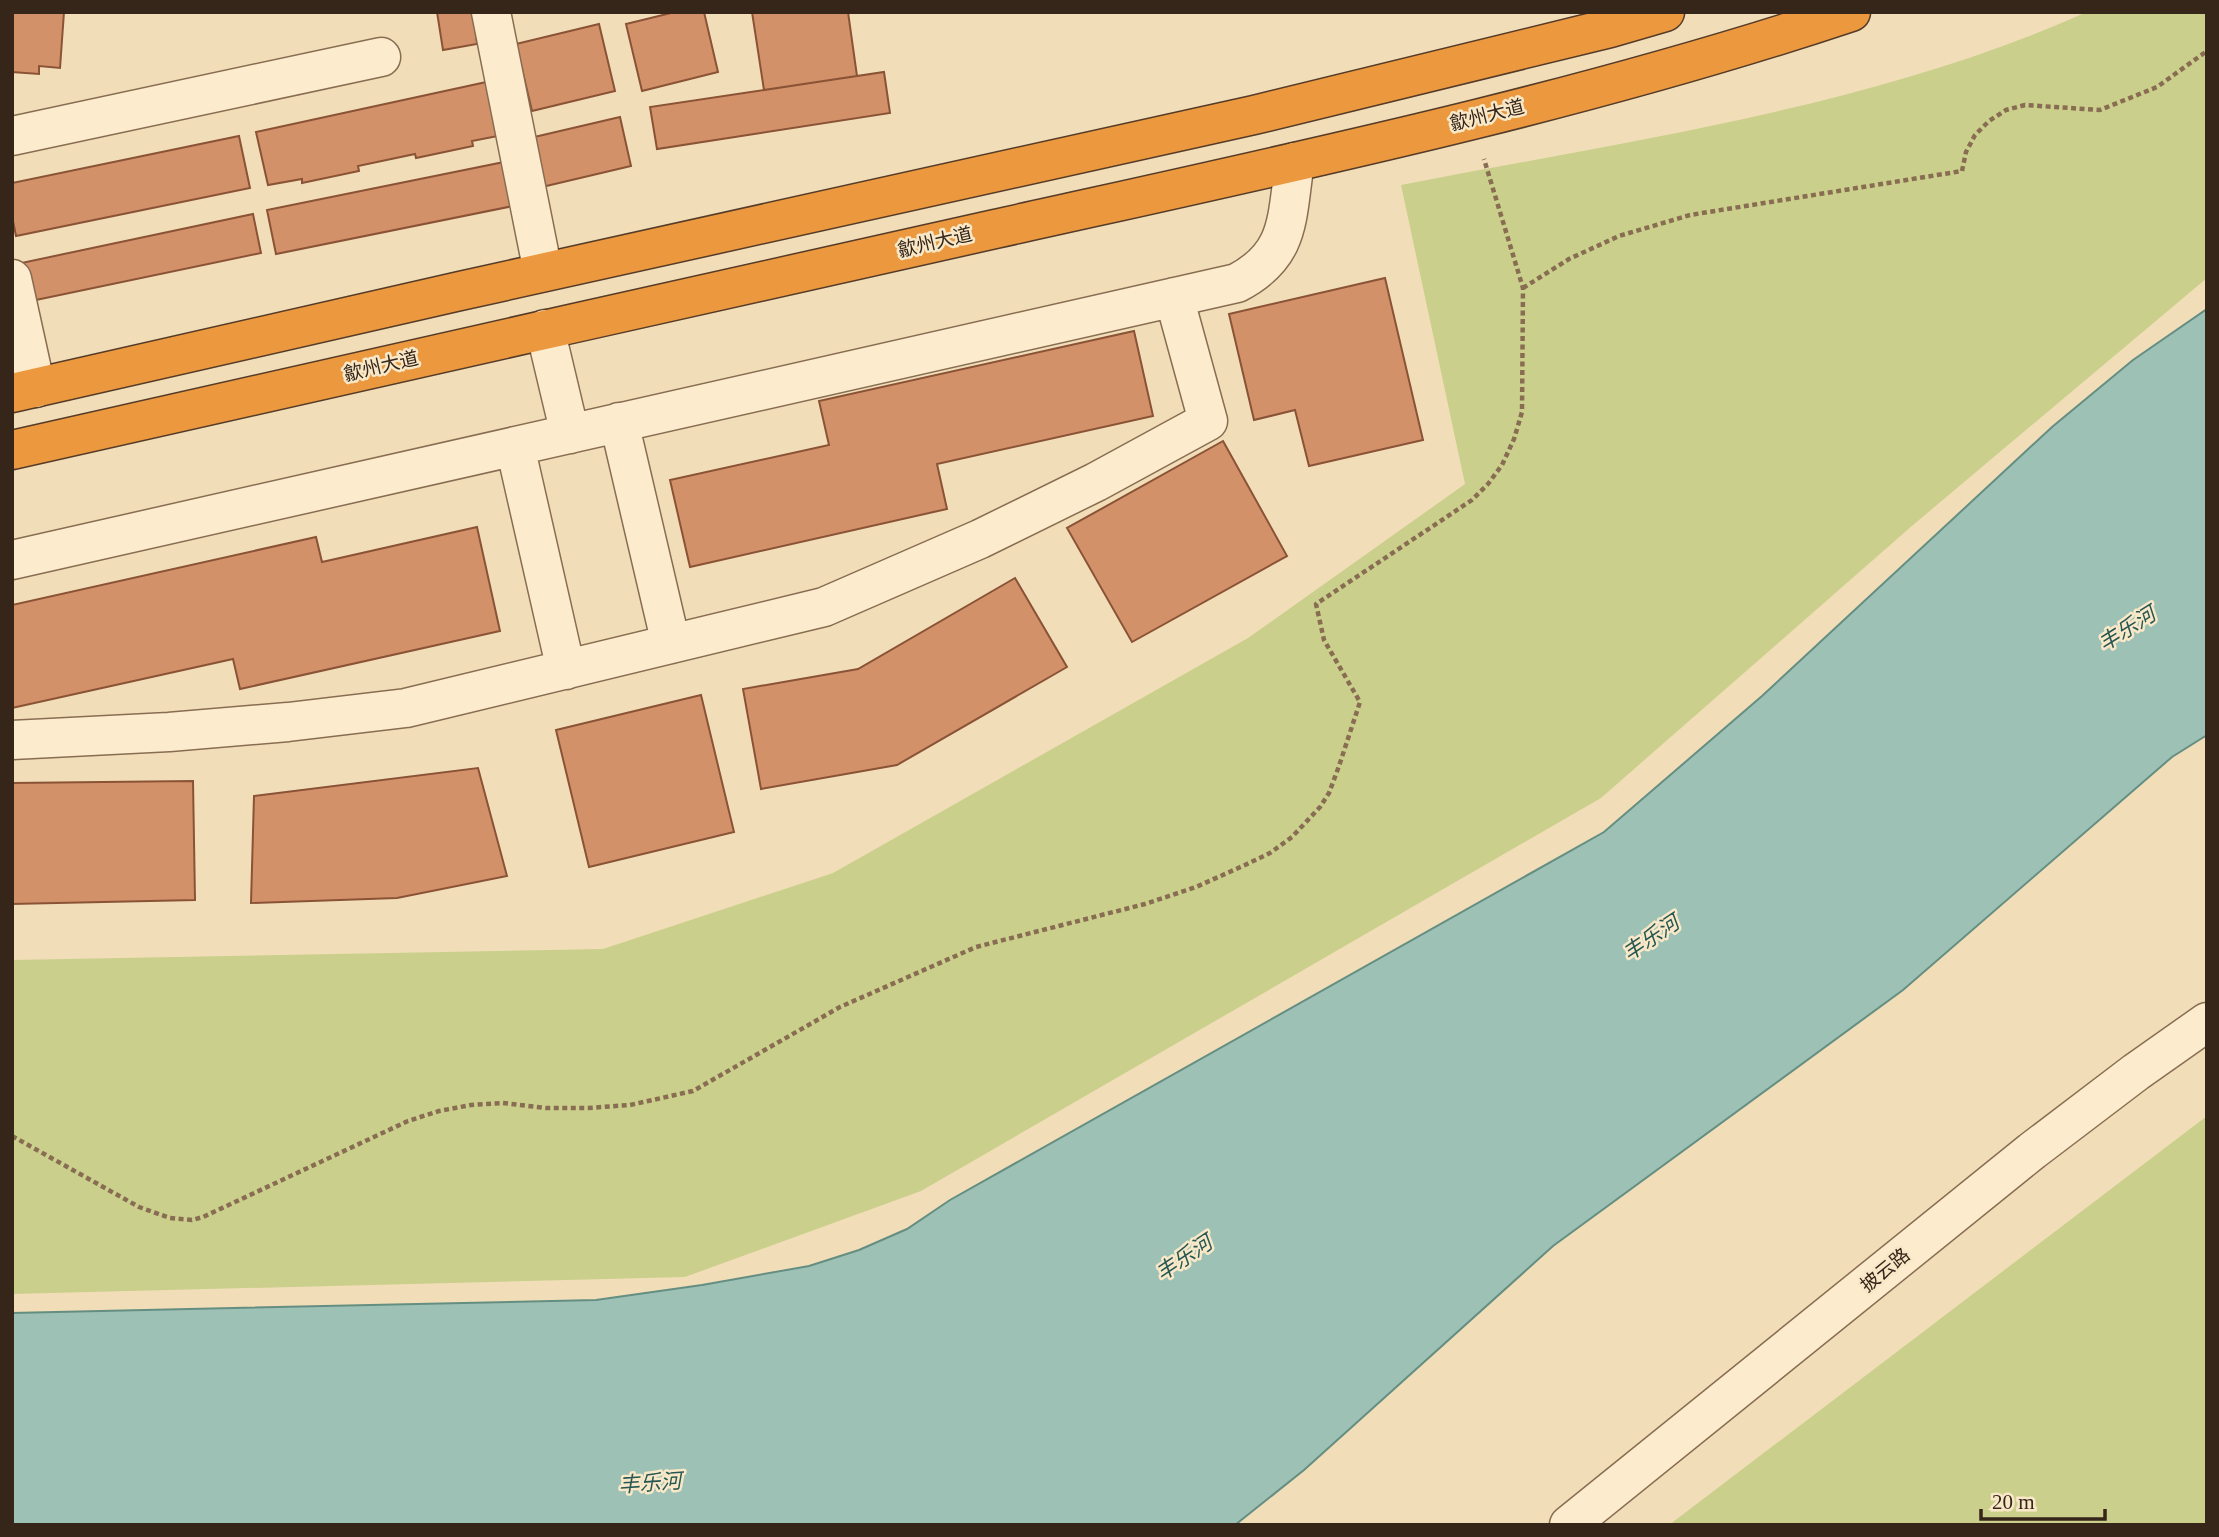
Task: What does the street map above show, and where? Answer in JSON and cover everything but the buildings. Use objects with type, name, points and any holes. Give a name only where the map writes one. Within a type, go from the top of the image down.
[{"type":"highway","points":[[24,391],[543,272],[1254,115],[1597,32],[1665,12]]},
{"type":"highway","name":"歙州大道","points":[[12,450],[1295,162],[1625,82],[1755,44],[1851,12]]},
{"type":"street","points":[[491,12],[543,272]]},
{"type":"street","points":[[12,136],[381,57]]},
{"type":"street","points":[[12,560],[1237,283],[1255,273],[1270,259],[1279,245],[1285,228],[1295,162]]},
{"type":"street","points":[[12,279],[24,391]]},
{"type":"street","points":[[12,740],[169,732],[406,708],[824,607],[980,539],[1096,482],[1208,421],[1174,297]]},
{"type":"street","points":[[545,329],[570,434]]},
{"type":"street","points":[[619,422],[671,644]]},
{"type":"street","points":[[515,446],[566,670]]},
{"type":"street","name":"披云路","points":[[1569,1525],[2032,1151],[2207,1022]]},
{"type":"path","points":[[1523,288],[1569,260],[1619,236],[1690,215],[1962,171],[1966,152],[1975,135],[1989,121],[2006,110],[2025,105],[2100,110],[2157,87],[2207,51]]},
{"type":"path","points":[[12,1136],[139,1207],[170,1218],[192,1220],[408,1121],[439,1111],[503,1103],[546,1108],[630,1105],[693,1091],[840,1007],[976,947],[1145,904],[1196,887],[1270,853],[1292,837],[1311,818],[1329,793],[1360,702],[1324,640],[1316,604],[1472,500],[1502,465],[1522,412],[1523,288],[1472,119]]},
{"type":"green space","points":[[2087,12],[2207,12],[2207,278],[1913,525],[1601,798],[921,1191],[685,1277],[12,1294],[12,960],[603,949],[833,873],[1248,638],[1465,484],[1401,185],[1662,136],[1836,97],[2005,45]]},
{"type":"green space","points":[[2207,1116],[2207,1525],[1669,1525]]},
{"type":"water","name":"丰乐河","points":[[2207,309],[2207,735],[2172,757],[1903,990],[1553,1246],[1304,1470],[1235,1525],[12,1525],[12,1313],[596,1300],[809,1266],[859,1250],[907,1229],[950,1200],[1604,832],[1762,696],[2052,427],[2133,360]]}]
